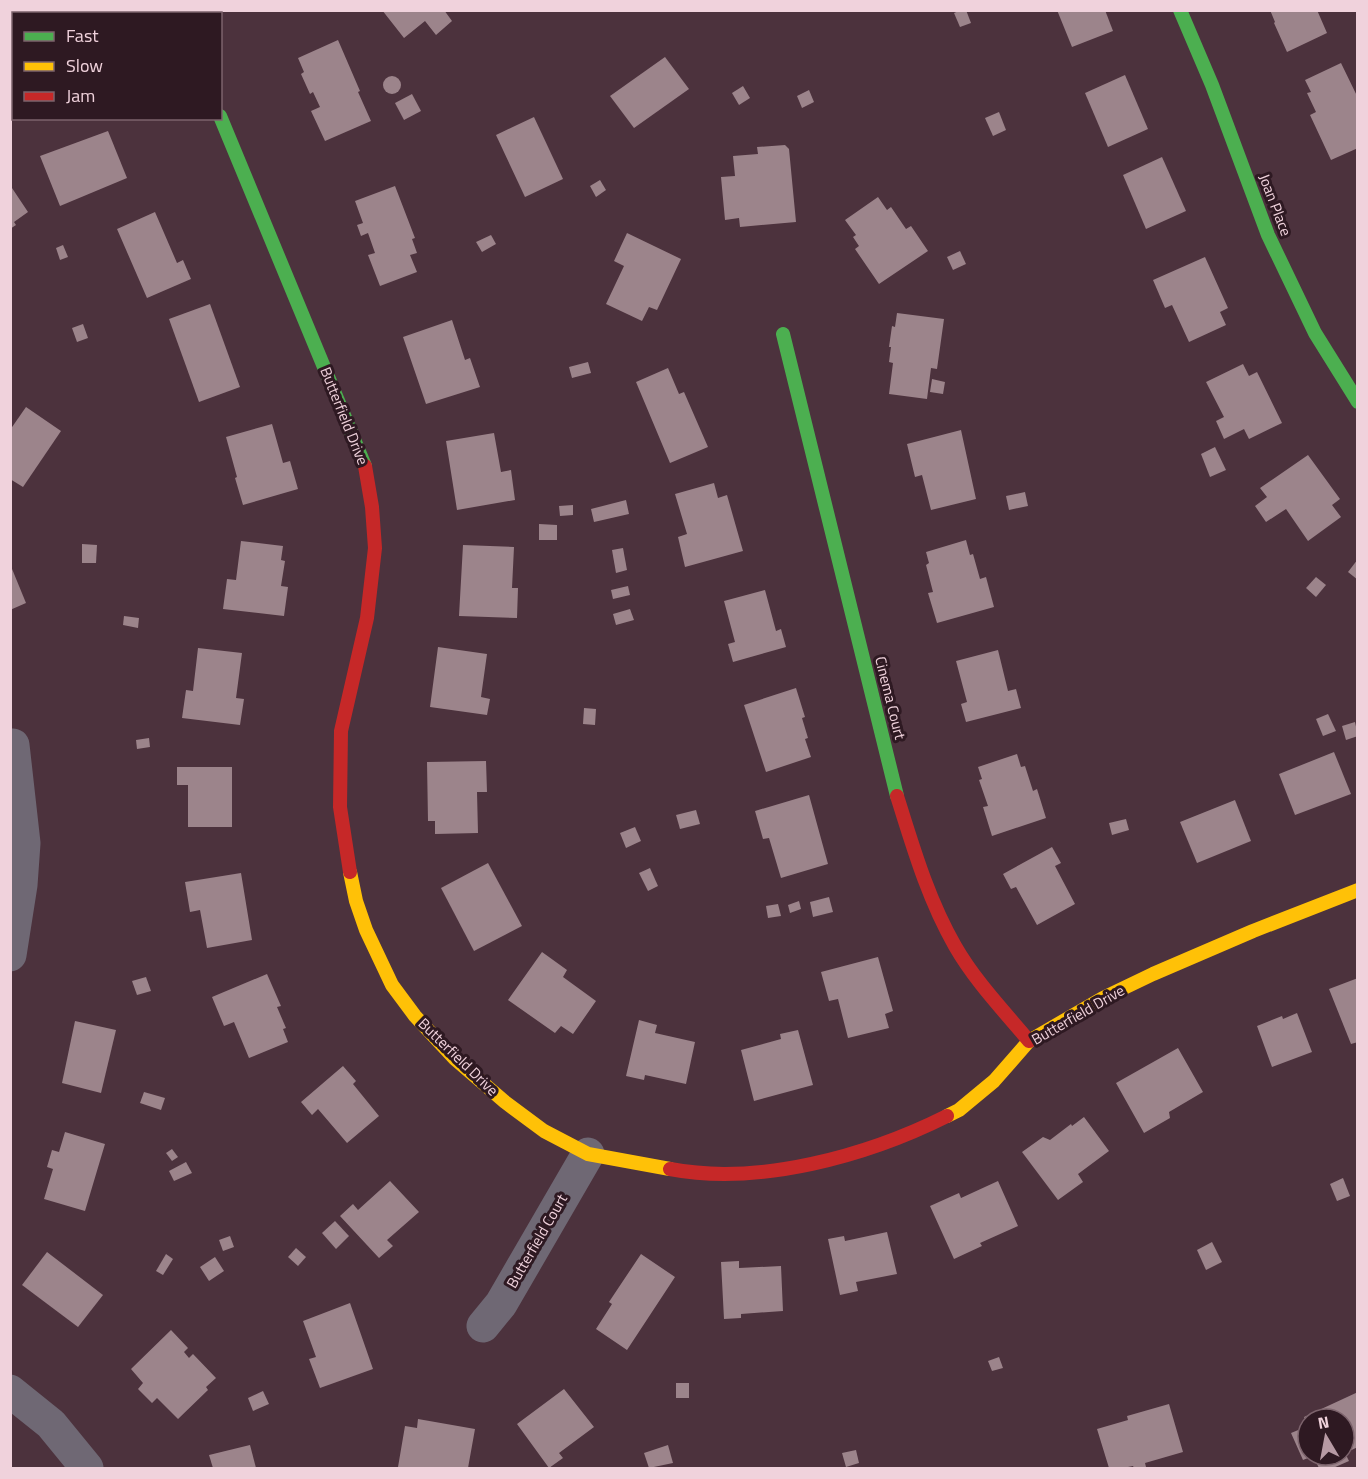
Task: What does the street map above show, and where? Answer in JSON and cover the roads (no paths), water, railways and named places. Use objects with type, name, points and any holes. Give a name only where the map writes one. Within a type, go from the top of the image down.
[{"type":"street","name":"Joan Place","points":[[1180,10],[1212,85],[1268,235],[1315,333],[1358,402]]},
{"type":"street","name":"Butterfield Drive","points":[[222,120],[365,466],[372,507],[375,548],[367,618],[341,731],[340,807],[356,901],[366,930],[392,985],[415,1016],[455,1059],[505,1102],[544,1131],[588,1154],[696,1174],[740,1174],[790,1169],[886,1143],[959,1110],[994,1081],[1029,1041],[1103,998],[1253,931],[1358,890]]},
{"type":"street","name":"Cinema Court","points":[[783,334],[891,774],[913,848],[934,905],[956,948],[983,986],[1029,1041]]},
{"type":"street","points":[[10,955],[21,885],[24,843],[13,746]]},
{"type":"street","name":"Butterfield Court","points":[[483,1326],[501,1304],[588,1154]]},
{"type":"street","points":[[10,1391],[51,1424],[87,1468]]}]
